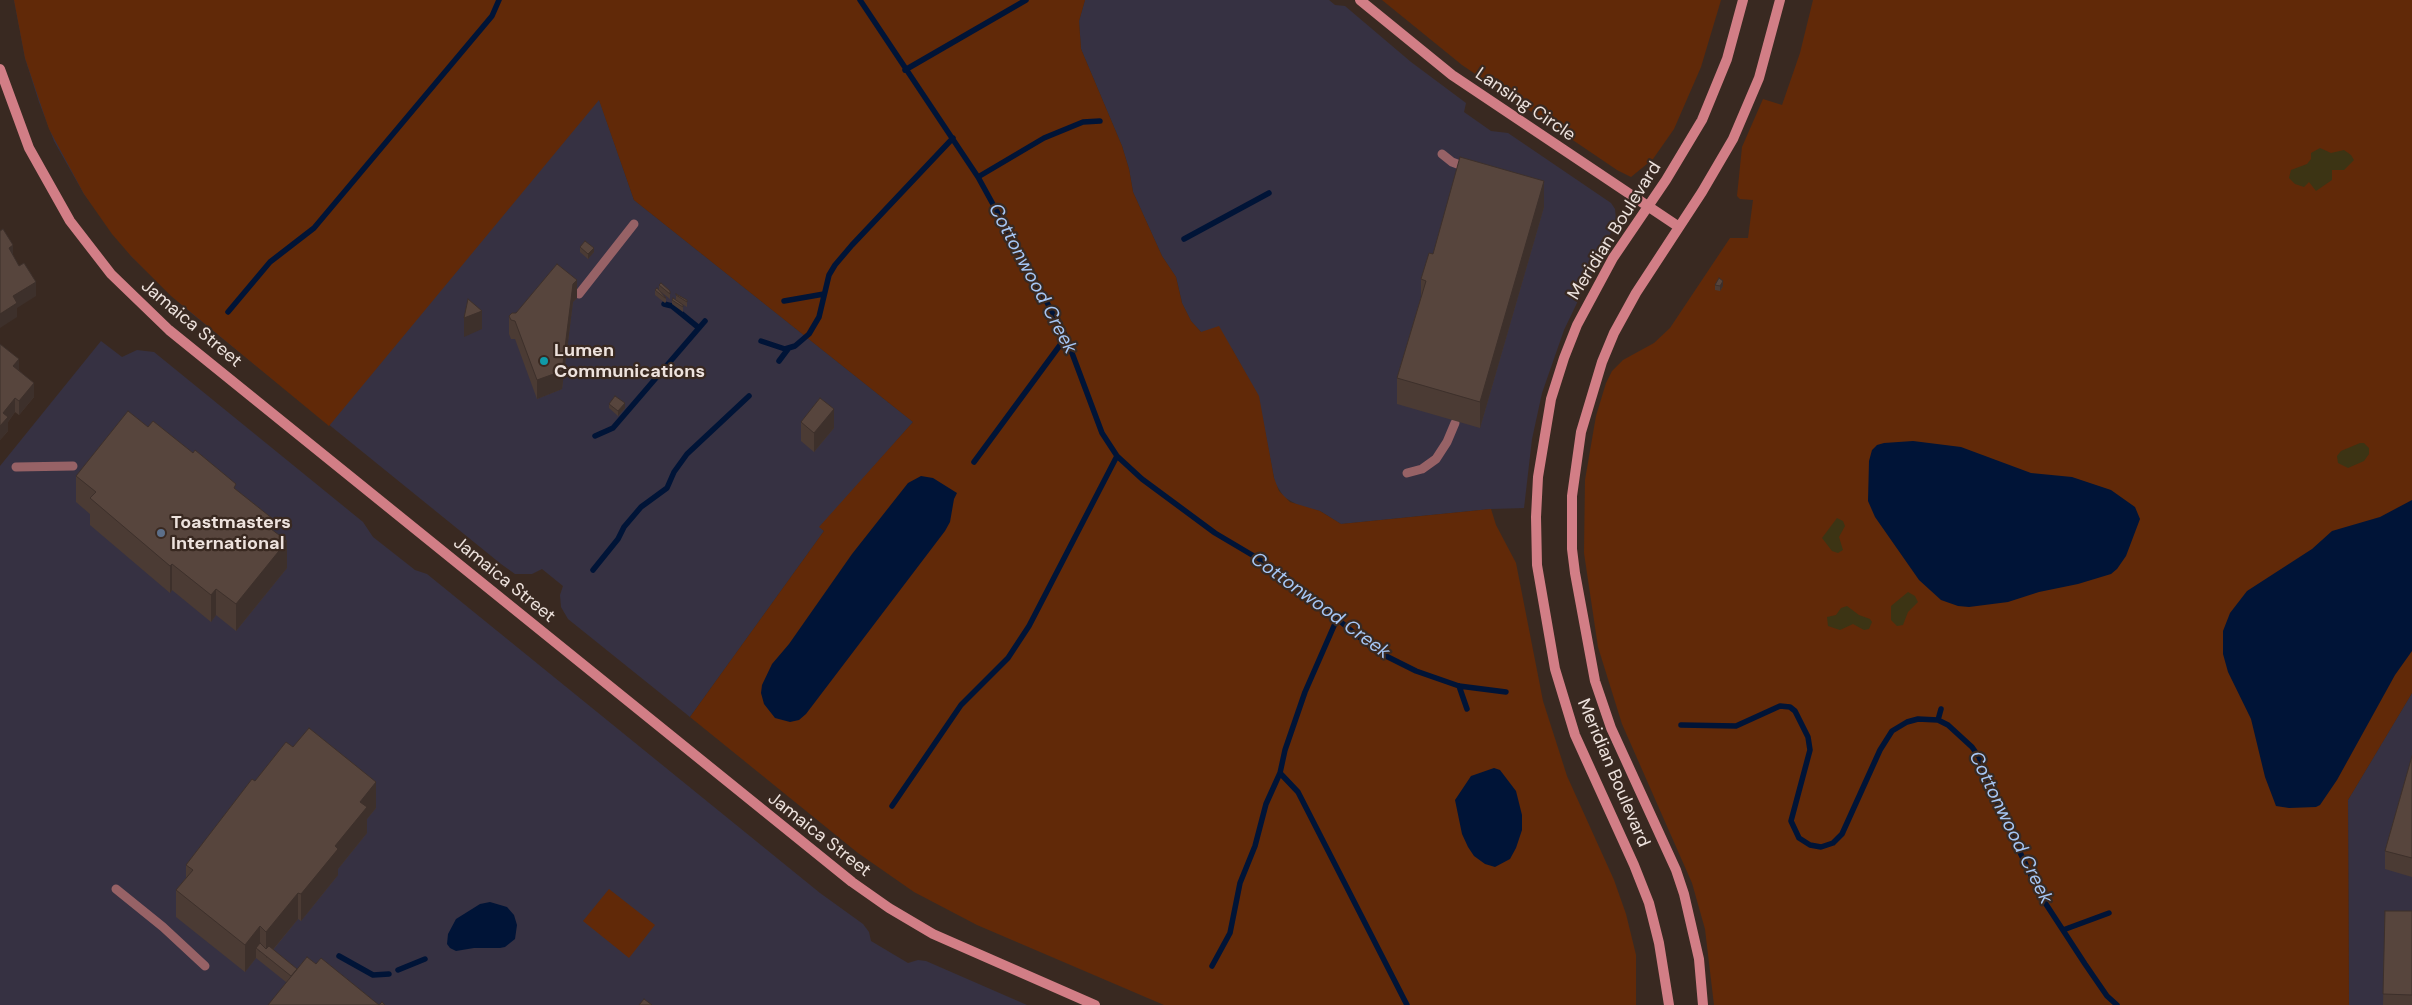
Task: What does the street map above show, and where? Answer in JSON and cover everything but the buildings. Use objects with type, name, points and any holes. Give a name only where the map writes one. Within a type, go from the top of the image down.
[{"type":"main road","name":"Lansing Circle","points":[[1360,0],[1452,75],[1679,227]]},
{"type":"main road","name":"Meridian Boulevard","points":[[1669,1005],[1659,943],[1645,892],[1583,754],[1565,705],[1547,629],[1536,547],[1536,501],[1542,445],[1557,378],[1577,325],[1598,283],[1678,161],[1708,108],[1730,51],[1743,0]]},
{"type":"main road","name":"Meridian Boulevard","points":[[1702,1005],[1697,947],[1682,888],[1611,728],[1595,681],[1579,599],[1572,548],[1572,496],[1576,457],[1585,414],[1595,381],[1623,316],[1720,163],[1744,115],[1765,59],[1780,0]]},
{"type":"main road","name":"Jamaica Street","points":[[0,69],[28,148],[70,221],[111,274],[169,330],[852,882],[889,908],[933,934],[1095,1005]]},
{"type":"lane","points":[[1442,154],[1456,164],[1479,171]]},
{"type":"lane","points":[[579,294],[634,224]]},
{"type":"lane","points":[[1407,472],[1418,471],[1431,463],[1448,442],[1455,423]]},
{"type":"lane","points":[[16,467],[73,466]]},
{"type":"lane","points":[[116,889],[162,927],[204,966]]},
{"type":"shaded area","points":[[14,0],[599,99],[634,200],[913,422],[820,527],[824,531],[690,717],[568,619],[561,607],[560,595],[563,586],[542,569],[532,574],[515,574],[501,564],[185,308],[131,256],[84,194],[54,141],[25,58]]},
{"type":"shaded area","points":[[14,0],[1085,0],[1079,21],[1081,49],[1122,146],[1133,192],[1162,256],[1176,277],[1182,303],[1191,321],[1201,332],[1219,326],[1259,396],[1274,478],[1279,491],[1290,502],[1320,511],[1341,524],[1491,509],[1496,525],[1516,563],[1543,701],[1567,776],[1614,880],[1626,914],[1636,955],[1636,1005],[1164,1005],[977,925],[914,892],[858,853],[690,717],[824,531],[819,527],[913,422],[634,200],[599,100],[329,426],[171,296],[112,234],[84,194],[49,129],[25,58]]},
{"type":"shaded area","points":[[1085,0],[1329,0],[1335,5],[1345,6],[1411,62],[1466,103],[1464,112],[1491,131],[1508,133],[1611,203],[1615,209],[1616,220],[1613,230],[1608,237],[1610,244],[1587,282],[1564,330],[1542,393],[1532,439],[1524,508],[1491,509],[1341,524],[1320,511],[1301,507],[1284,497],[1275,483],[1258,396],[1232,349],[1201,332],[1191,321],[1182,303],[1176,277],[1162,256],[1133,192],[1122,146],[1081,49],[1079,21]]},
{"type":"shaded area","points":[[1382,0],[1721,0],[1701,67],[1674,129],[1653,159],[1631,177],[1617,170],[1462,65]]},
{"type":"shaded area","points":[[1813,0],[2412,0],[2412,693],[2348,800],[2349,1005],[1714,1005],[1705,929],[1692,883],[1622,724],[1598,647],[1584,553],[1585,480],[1596,416],[1606,383],[1612,371],[1623,360],[1654,343],[1670,328],[1730,238],[1748,238],[1753,200],[1740,199],[1737,196],[1742,147],[1763,99],[1782,105],[1800,53]]},
{"type":"shaded area","points":[[101,341],[122,357],[137,350],[154,352],[363,522],[373,537],[415,570],[427,574],[820,893],[863,924],[869,932],[871,941],[908,963],[918,960],[926,961],[1027,1005],[0,1005],[0,466]]},
{"type":"shaded area","points":[[2412,693],[2412,1005],[2349,1005],[2348,800]]},
{"type":"shaded area","points":[[609,889],[655,925],[629,958],[583,921]]},
{"type":"sand","points":[[2320,148],[2331,153],[2344,150],[2354,160],[2344,170],[2332,170],[2332,180],[2316,191],[2309,182],[2304,187],[2295,184],[2289,178],[2291,170],[2307,164],[2311,159],[2311,153]]},
{"type":"sand","points":[[2364,443],[2369,448],[2369,454],[2364,461],[2348,468],[2338,463],[2337,456],[2341,451]]},
{"type":"sand","points":[[1837,518],[1843,521],[1845,526],[1839,537],[1843,550],[1838,553],[1832,551],[1822,538]]},
{"type":"sand","points":[[1908,592],[1915,596],[1918,602],[1908,612],[1903,625],[1897,626],[1891,620],[1891,606]]},
{"type":"sand","points":[[1847,606],[1859,615],[1870,619],[1872,622],[1869,629],[1864,630],[1853,624],[1840,630],[1828,626],[1827,617],[1836,615],[1841,608]]},
{"type":"water","points":[[1913,441],[1961,447],[2031,473],[2072,477],[2111,490],[2135,507],[2140,519],[2126,556],[2111,574],[2078,584],[2039,592],[2008,602],[1969,607],[1958,606],[1941,600],[1919,580],[1875,517],[1868,501],[1869,461],[1872,450],[1877,445],[1884,443]]},
{"type":"water","points":[[921,476],[933,478],[957,493],[954,499],[950,522],[945,531],[806,714],[799,720],[790,722],[775,718],[764,704],[761,693],[762,685],[772,664],[789,644],[852,554],[908,483]]},
{"type":"water","points":[[2412,500],[2412,651],[2395,675],[2337,780],[2320,805],[2316,807],[2289,808],[2276,806],[2265,777],[2251,719],[2228,672],[2223,654],[2223,631],[2230,613],[2247,591],[2312,549],[2332,531],[2380,517]]},
{"type":"water","points":[[1494,768],[1500,770],[1516,791],[1522,815],[1522,830],[1516,848],[1510,859],[1495,867],[1485,864],[1474,856],[1468,847],[1462,834],[1455,800],[1471,776]]},
{"type":"water","points":[[490,902],[507,907],[514,915],[517,925],[515,939],[505,947],[500,948],[474,948],[456,951],[450,948],[447,944],[448,934],[456,919],[480,904]]},
{"type":"waterway","points":[[228,312],[270,262],[314,228],[492,16],[499,0]]},
{"type":"waterway","name":"Cottonwood Creek","points":[[860,0],[978,177],[1066,337],[1102,433],[1117,456],[1142,479],[1215,533],[1269,565],[1290,580],[1376,651],[1416,671],[1459,686],[1506,692]]},
{"type":"waterway","points":[[905,70],[1026,0]]},
{"type":"waterway","points":[[978,177],[1044,138],[1083,122],[1100,121]]},
{"type":"waterway","points":[[761,341],[785,349],[795,346],[809,334],[819,317],[829,275],[835,265],[953,138]]},
{"type":"waterway","points":[[1184,239],[1269,193]]},
{"type":"waterway","points":[[784,301],[824,294]]},
{"type":"waterway","points":[[664,304],[672,306],[699,328]]},
{"type":"waterway","points":[[595,436],[613,428],[705,321]]},
{"type":"waterway","points":[[974,462],[1066,337]]},
{"type":"waterway","points":[[779,361],[788,349]]},
{"type":"waterway","points":[[593,570],[641,507],[667,488],[674,472],[687,454],[749,396]]},
{"type":"waterway","points":[[892,806],[961,705],[1008,658],[1029,626],[1117,456]]},
{"type":"waterway","points":[[1212,966],[1230,933],[1240,883],[1255,846],[1266,804],[1280,773],[1285,750],[1305,692],[1337,619]]},
{"type":"waterway","points":[[1459,686],[1467,709]]},
{"type":"waterway","name":"Cottonwood Creek","points":[[1681,725],[1736,726],[1780,706],[1790,707],[1795,711],[1808,737],[1810,750],[1791,821],[1799,838],[1810,845],[1821,847],[1833,843],[1842,834],[1880,750],[1892,731],[1907,722],[1918,719],[1938,720],[1948,725],[1972,747],[1979,757],[2002,815],[2042,898],[2107,996],[2117,1005]]},
{"type":"waterway","points":[[1938,720],[1941,709]]},
{"type":"waterway","points":[[1280,773],[1298,792],[1407,1005]]},
{"type":"waterway","points":[[2063,930],[2109,913]]},
{"type":"waterway","points":[[339,956],[373,975],[389,974]]},
{"type":"waterway","points":[[398,970],[425,959]]},
{"type":"place","name":"Lumen Communications","points":[[544,361]]},
{"type":"place","name":"Toastmasters International","points":[[161,533]]}]
